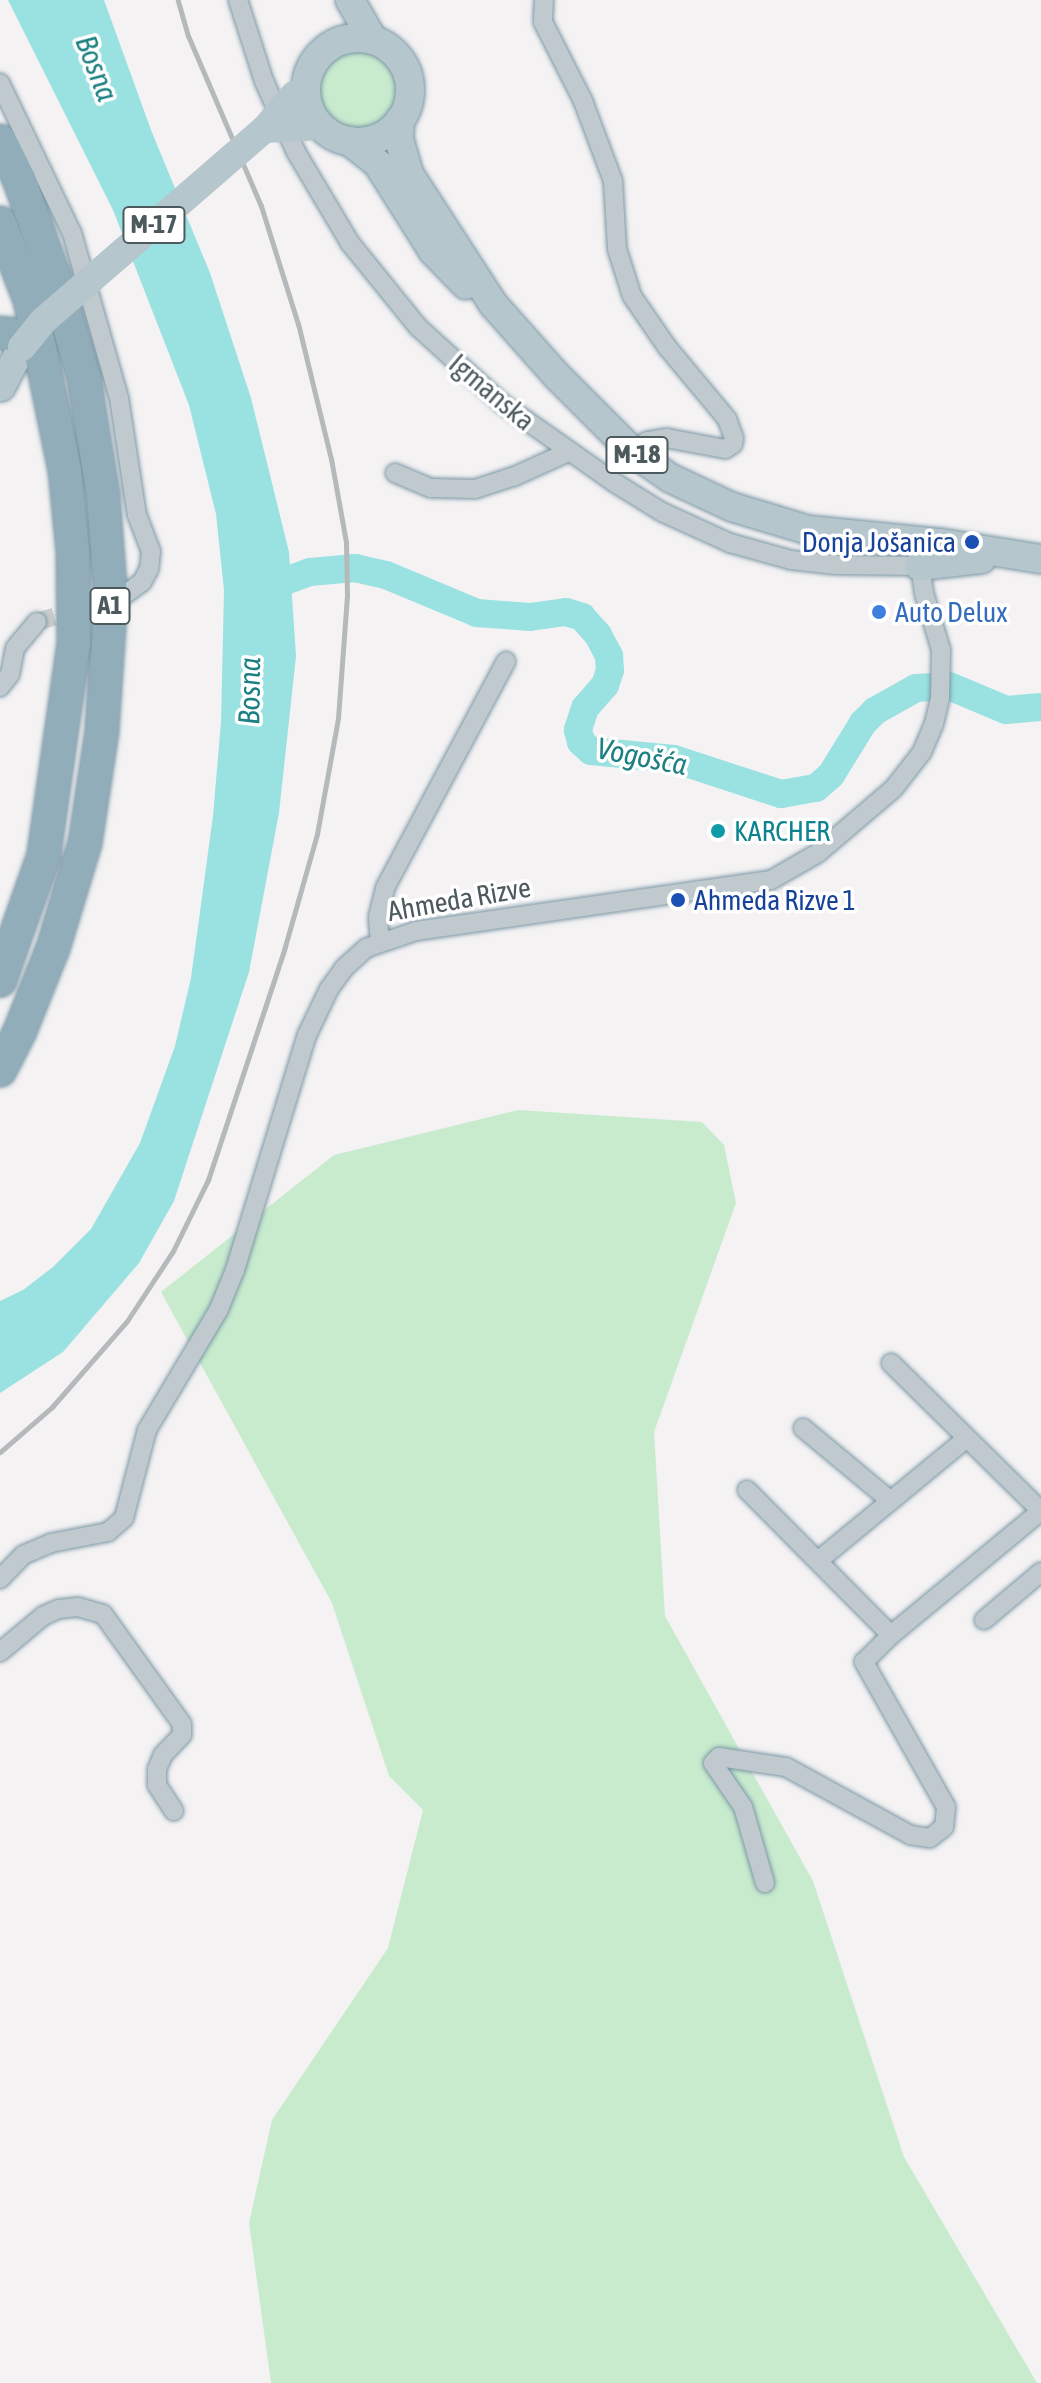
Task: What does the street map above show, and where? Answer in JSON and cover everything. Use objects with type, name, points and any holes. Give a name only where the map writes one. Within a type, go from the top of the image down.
[{"type":"highway","name":"A1","points":[[0,141],[19,179],[54,276],[84,378],[103,495],[111,598],[102,731],[85,843],[53,948],[20,1031],[0,1070]]},
{"type":"highway","name":"A1","points":[[0,223],[30,300],[65,470],[73,551],[74,643],[44,855],[0,980]]},
{"type":"main road","points":[[331,45],[340,0]]},
{"type":"main road","name":"M-18","points":[[350,0],[373,40],[388,47],[407,73],[408,105],[400,120],[399,139],[409,174],[493,304],[556,375],[633,452],[701,494],[757,516],[920,554]]},
{"type":"main road","points":[[300,88],[319,54],[331,45],[358,38],[373,40]]},
{"type":"main road","name":"M-18","points":[[300,88],[309,108],[327,133],[378,164],[433,251],[458,280],[493,304]]},
{"type":"main road","name":"M-17","points":[[0,393],[10,337],[43,321],[265,129],[300,88]]},
{"type":"main road","points":[[265,129],[378,138],[400,120]]},
{"type":"main road","points":[[920,554],[1029,556]]},
{"type":"street","name":"Igmanska","points":[[238,0],[264,81],[296,152],[327,209],[369,269],[418,327],[463,371],[568,452],[662,512],[730,543],[791,560],[821,563],[920,554]]},
{"type":"street","points":[[544,0],[543,22],[583,101],[613,181],[619,258],[632,296],[667,347],[727,419],[734,438],[733,444],[725,449],[667,438],[647,441],[633,452]]},
{"type":"street","points":[[0,83],[72,233],[119,398],[137,515],[151,551],[149,569],[142,582],[124,595]]},
{"type":"street","points":[[395,473],[431,488],[475,489],[513,477],[568,452]]},
{"type":"street","name":"Ahmeda Rizve","points":[[0,1579],[23,1555],[51,1543],[108,1532],[124,1518],[147,1430],[219,1309],[235,1270],[307,1035],[329,989],[344,968],[366,948],[416,931],[771,880],[818,853],[894,788],[922,752],[940,698],[942,670],[941,650],[920,554]]},
{"type":"street","points":[[0,687],[10,674],[15,648],[37,622]]},
{"type":"street","points":[[380,942],[378,917],[385,888],[506,661]]},
{"type":"street","points":[[765,1883],[743,1807],[713,1763],[719,1757],[786,1767],[910,1835],[930,1838],[944,1827],[946,1807],[864,1662],[891,1635],[1041,1511],[891,1363]]},
{"type":"street","points":[[803,1428],[891,1501]]},
{"type":"street","points":[[819,1560],[966,1439]]},
{"type":"street","points":[[747,1490],[891,1635]]},
{"type":"street","points":[[984,1620],[1041,1572]]},
{"type":"street","points":[[0,1652],[43,1616],[59,1609],[78,1607],[103,1614],[182,1724],[182,1735],[163,1755],[157,1769],[157,1785],[174,1811]]},
{"type":"green space","points":[[358,45],[383,52],[395,64],[402,89],[395,114],[383,126],[358,133],[333,126],[321,114],[314,89],[321,64],[333,52]]},
{"type":"green space","points":[[518,1110],[702,1122],[724,1145],[736,1203],[654,1432],[665,1616],[813,1881],[904,2157],[1037,2383],[271,2383],[249,2223],[272,2120],[388,1948],[423,1810],[389,1776],[332,1603],[161,1292],[334,1155]]},
{"type":"water","name":"Bosna","points":[[8,0],[104,0],[151,130],[210,273],[251,398],[289,552],[296,656],[279,813],[249,972],[174,1201],[139,1263],[63,1352],[0,1393],[0,1301],[23,1290],[53,1267],[91,1229],[140,1143],[175,1046],[191,978],[213,816],[221,722],[224,590],[216,514],[189,405],[113,210]]},
{"type":"waterway","name":"Vogošća","points":[[257,591],[310,572],[355,568],[386,575],[477,613],[530,617],[566,612],[582,617],[598,635],[609,656],[610,670],[605,685],[585,708],[578,730],[581,742],[591,751],[674,759],[781,794],[816,788],[831,775],[863,723],[875,711],[916,688],[949,686],[1006,710],[1041,707]]},
{"type":"tunnel","points":[[37,622],[118,597]]},
{"type":"railway","points":[[0,1452],[52,1407],[127,1321],[173,1251],[208,1180],[284,950],[317,834],[338,718],[347,595],[346,542],[331,459],[298,324],[261,206],[188,36],[178,0]]},
{"type":"place","name":"Donja Jošanica","points":[[972,542]]},
{"type":"place","name":"Auto Delux","points":[[879,612]]},
{"type":"place","name":"KARCHER","points":[[718,831]]},
{"type":"place","name":"Ahmeda Rizve 1","points":[[678,900]]}]
